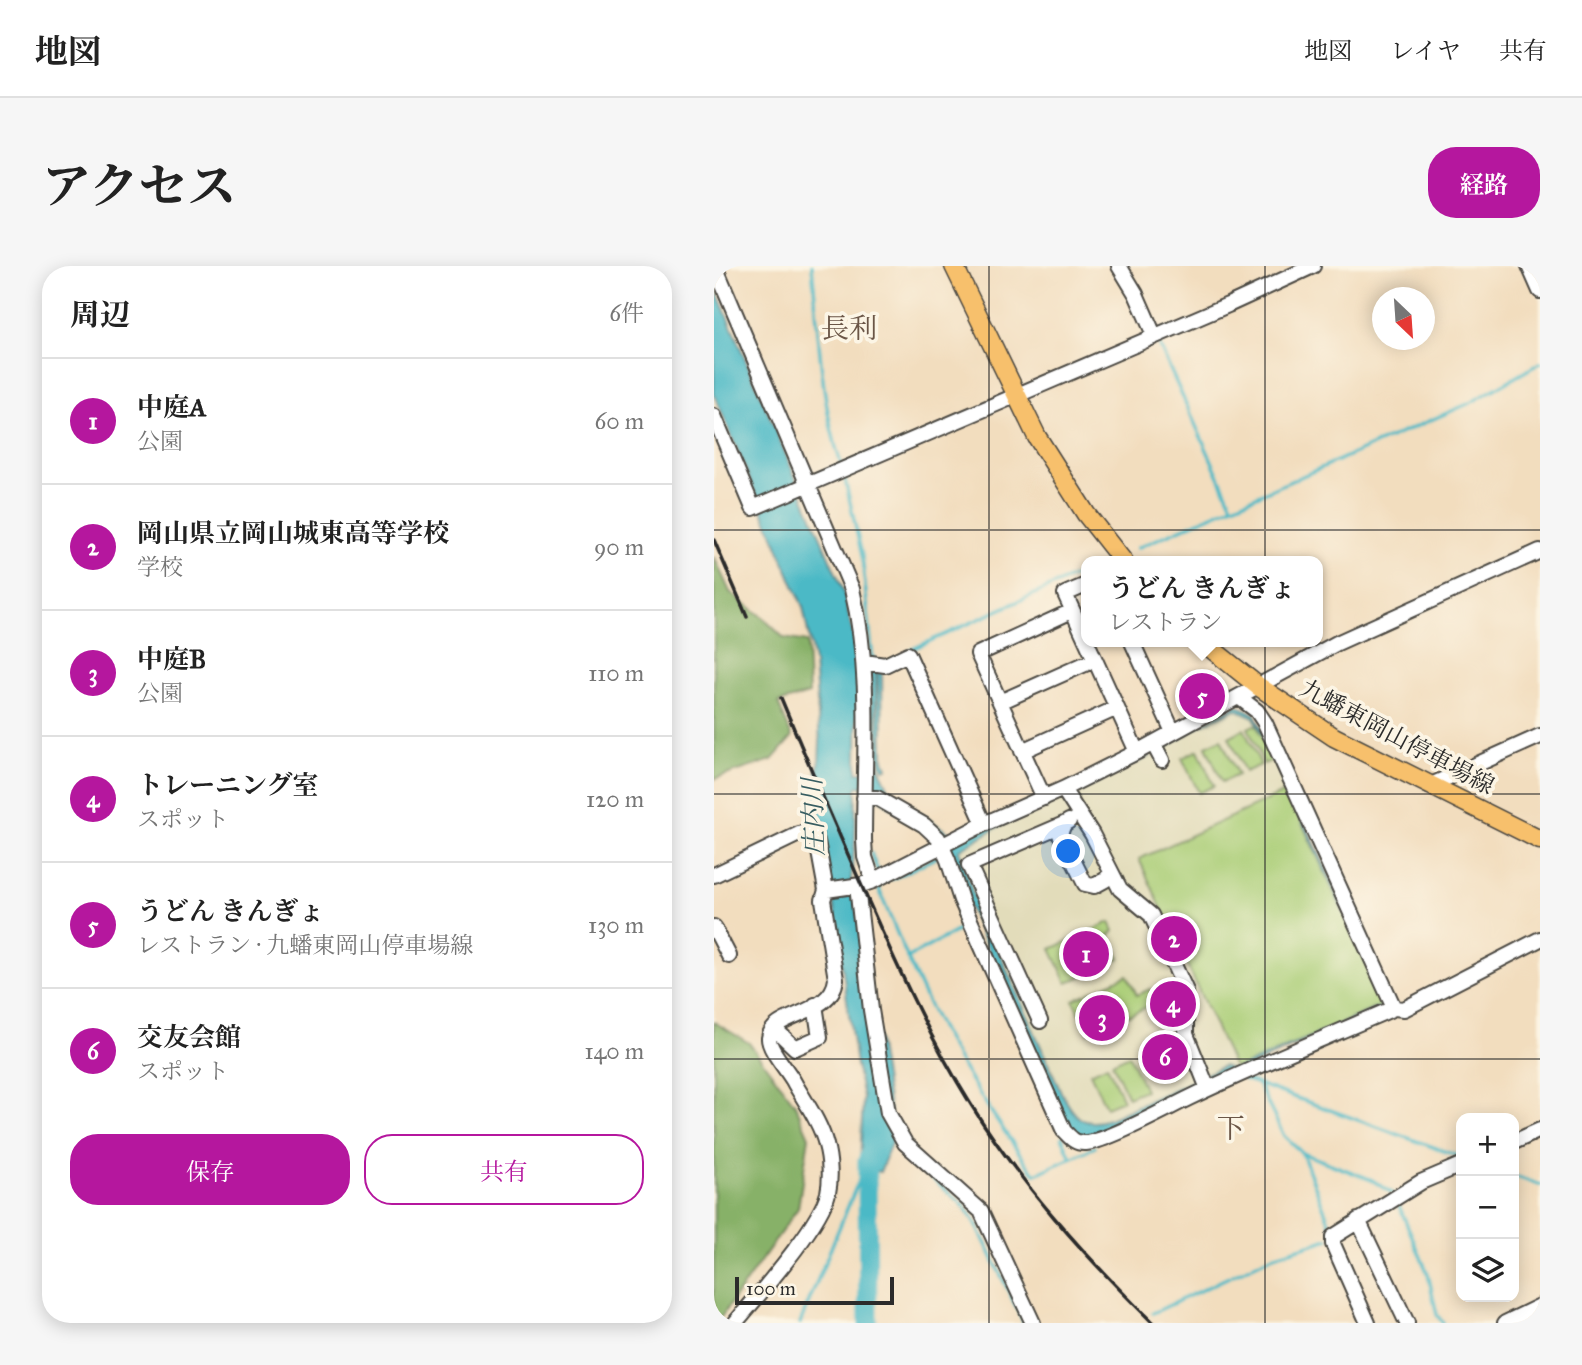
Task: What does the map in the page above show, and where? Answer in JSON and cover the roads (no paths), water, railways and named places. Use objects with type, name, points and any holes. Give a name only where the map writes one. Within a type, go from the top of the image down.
[{"type":"main road","points":[[954,266],[1015,395],[1060,477],[1119,556]]},
{"type":"main road","name":"九蟠東岡山停車場線","points":[[1209,647],[1258,686],[1334,737],[1540,841]]},
{"type":"street","points":[[715,266],[852,589],[869,663],[865,857],[873,881]]},
{"type":"street","points":[[1119,266],[1158,334]]},
{"type":"street","points":[[714,416],[753,508],[1228,306],[1313,266]]},
{"type":"street","points":[[1529,266],[1540,291]]},
{"type":"street","points":[[828,890],[873,881],[984,824],[1044,798],[1065,793],[1137,752],[1157,750],[1173,732],[1337,643],[1540,551]]},
{"type":"street","points":[[1081,587],[1065,594],[1081,630]]},
{"type":"street","points":[[1044,798],[978,654],[1072,611]]},
{"type":"street","points":[[1089,647],[1137,752]]},
{"type":"street","points":[[1000,702],[1092,654],[1099,647]]},
{"type":"street","points":[[1134,647],[1173,732]]},
{"type":"street","points":[[869,663],[885,665],[908,654],[984,824]]},
{"type":"street","points":[[1240,698],[1257,711],[1265,723],[1394,1008]]},
{"type":"street","points":[[1022,751],[1117,708]]},
{"type":"street","points":[[1429,786],[1540,736]]},
{"type":"street","points":[[1065,793],[1092,834],[1110,874],[1120,889],[1151,915],[1185,991],[1186,1034],[1206,1083]]},
{"type":"street","points":[[867,796],[877,798],[924,825],[948,844],[961,901],[1064,1131],[1070,1138],[1081,1143],[1097,1140],[1206,1083],[1227,1080],[1394,1008],[1404,1009],[1540,939]]},
{"type":"street","points":[[1040,1021],[968,865],[1080,816]]},
{"type":"street","points":[[1064,824],[1060,834],[1085,884],[1094,886],[1110,874]]},
{"type":"street","points":[[714,875],[812,830],[828,890],[823,900],[836,979],[835,990],[831,995],[774,1028],[769,1035],[769,1044],[788,1070],[827,1146],[830,1175],[828,1194],[820,1213],[736,1323]]},
{"type":"street","points":[[855,886],[888,1113],[905,1143],[981,1211],[1033,1323]]},
{"type":"street","points":[[714,927],[729,956]]},
{"type":"street","points":[[774,1028],[795,1048],[820,1037],[815,1005]]},
{"type":"street","points":[[1519,1140],[1540,1130]]},
{"type":"street","points":[[1368,1323],[1334,1237],[1421,1182],[1456,1167]]},
{"type":"street","points":[[1358,1220],[1407,1323]]},
{"type":"street","points":[[1505,1323],[1540,1306]]},
{"type":"water","points":[[714,285],[843,590],[858,656],[857,772],[871,772],[873,769],[870,666],[876,666],[876,756],[891,793],[952,835],[995,824],[1057,798],[1058,801],[998,827],[959,850],[974,896],[1061,1092],[1079,1118],[1099,1122],[1198,1078],[1203,1088],[1089,1140],[1072,1135],[966,901],[949,851],[876,796],[871,789],[859,786],[856,788],[851,880],[894,1136],[880,1172],[860,1166],[863,1097],[856,1065],[822,820],[811,793],[819,763],[820,742],[814,662],[803,607],[714,394]]},
{"type":"water","points":[[878,668],[882,668],[883,756],[887,768],[883,769],[879,756]]},
{"type":"water","points":[[1237,705],[1255,714],[1389,1004],[1210,1084],[1206,1074],[1223,1066],[1234,1070],[1383,1006],[1384,1000],[1254,717],[1236,709],[1201,725],[1164,749],[1162,745]]},
{"type":"water","points":[[1149,754],[1150,756],[1084,789],[1083,786]]},
{"type":"waterway","points":[[812,266],[824,391],[841,464]]},
{"type":"waterway","points":[[1159,337],[1165,358],[1232,505]]},
{"type":"waterway","points":[[1137,548],[1470,403],[1540,363]]},
{"type":"waterway","points":[[844,475],[862,556],[873,661]]},
{"type":"waterway","points":[[910,650],[1081,573]]},
{"type":"waterway","points":[[1070,794],[1085,788]]},
{"type":"waterway","points":[[871,853],[881,873]]},
{"type":"waterway","points":[[892,879],[941,857]]},
{"type":"waterway","points":[[881,884],[878,886],[895,928],[943,1033],[973,1084],[1027,1164],[1036,1174],[1095,1147]]},
{"type":"waterway","points":[[907,958],[966,926]]},
{"type":"waterway","points":[[1244,1079],[1456,1155]]},
{"type":"waterway","points":[[1258,1084],[1284,1136],[1302,1153],[1334,1234]]},
{"type":"waterway","points":[[1062,1137],[1071,1158]]},
{"type":"waterway","points":[[890,1138],[963,1205],[977,1226],[1024,1323]]},
{"type":"waterway","name":"庄内川","points":[[868,1323],[867,1161],[873,1146]]},
{"type":"waterway","points":[[1302,1153],[1372,1180],[1392,1193]]},
{"type":"waterway","points":[[800,1323],[866,1163]]},
{"type":"waterway","points":[[1519,1178],[1540,1185]]},
{"type":"waterway","points":[[1397,1201],[1428,1274],[1437,1315],[1443,1323]]},
{"type":"waterway","points":[[1153,1313],[1273,1256],[1329,1239]]},
{"type":"railway","points":[[714,540],[747,617]]},
{"type":"railway","points":[[781,698],[890,950],[955,1078],[1032,1191],[1078,1245],[1153,1323]]},
{"type":"place","name":"うどん きんぎょ","points":[[1202,696]]},
{"type":"place","name":"岡山県立岡山城東高等学校","points":[[1174,939]]},
{"type":"place","name":"中庭A","points":[[1086,954]]},
{"type":"place","name":"トレーニング室","points":[[1173,1004]]},
{"type":"place","name":"中庭B","points":[[1102,1018]]},
{"type":"place","name":"交友会館","points":[[1165,1057]]},
{"type":"district","name":"長利","points":[[849,328]]},
{"type":"district","name":"下","points":[[1231,1128]]}]
